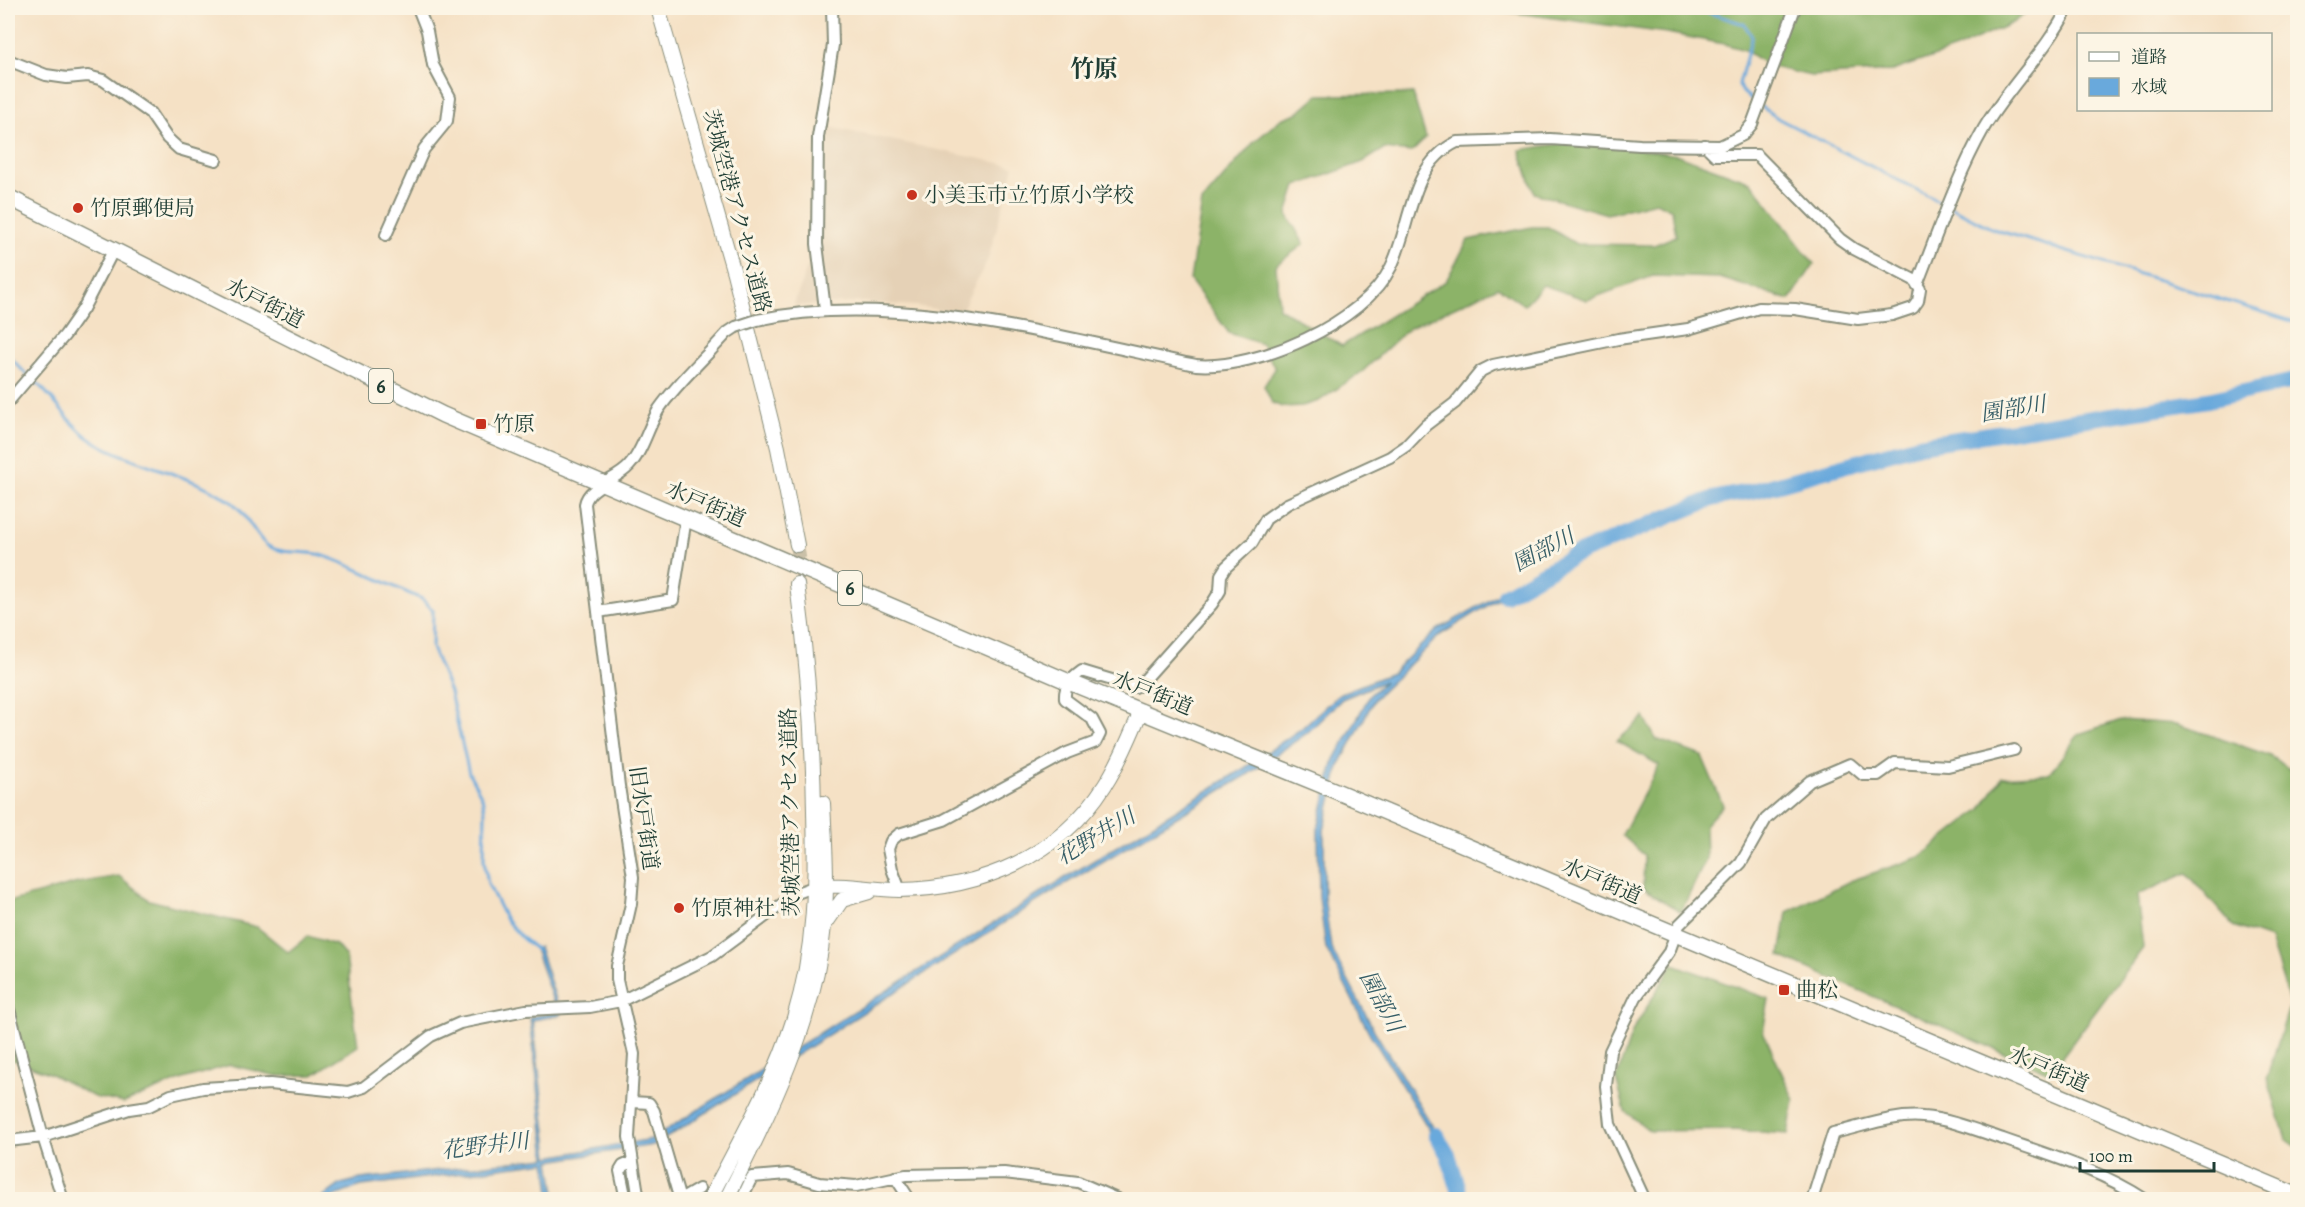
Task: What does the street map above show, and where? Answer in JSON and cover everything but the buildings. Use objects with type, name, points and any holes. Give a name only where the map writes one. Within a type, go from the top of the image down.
[{"type":"highway","name":"水戸街道","points":[[8,197],[395,393],[1069,682],[1345,795],[2298,1196]]},
{"type":"main road","name":"茨城空港アクセス道路","points":[[658,8],[734,273],[772,428],[794,545]]},
{"type":"main road","name":"茨城空港アクセス道路","points":[[726,1200],[787,1069],[813,989],[824,927],[821,885],[818,703],[800,585]]},
{"type":"main road","points":[[821,885],[900,890],[956,885],[1007,870],[1049,845],[1078,818],[1104,786],[1141,711]]},
{"type":"main road","name":"茨城空港アクセス道路","points":[[704,1194],[771,1078],[787,1038],[806,971],[821,885]]},
{"type":"main road","points":[[824,927],[842,900],[882,889]]},
{"type":"street","points":[[387,235],[424,149],[447,121],[450,97],[433,65],[428,31],[418,8]]},
{"type":"street","points":[[825,309],[818,244],[818,137],[833,45],[832,8]]},
{"type":"street","points":[[604,484],[621,475],[632,463],[663,405],[727,333],[736,327],[757,320],[825,309],[888,312],[1017,328],[1196,365],[1224,366],[1254,358],[1307,338],[1366,300],[1380,285],[1392,266],[1409,211],[1430,163],[1444,148],[1457,142],[1550,139],[1640,145],[1720,146],[1734,140],[1752,124],[1795,8]]},
{"type":"street","points":[[1917,285],[1951,198],[1984,130],[2009,88],[2059,26],[2068,8]]},
{"type":"street","points":[[8,59],[52,76],[67,78],[88,75],[102,80],[150,113],[167,138],[179,149],[216,160]]},
{"type":"street","points":[[900,890],[888,849],[891,841],[899,834],[945,820],[1067,753],[1096,742],[1100,734],[1098,726],[1065,699],[1064,690],[1069,682],[1082,671],[1135,687],[1140,685],[1212,604],[1220,591],[1221,575],[1226,567],[1252,543],[1266,519],[1287,504],[1390,457],[1406,446],[1426,425],[1455,403],[1481,371],[1493,365],[1618,339],[1688,329],[1759,308],[1795,309],[1858,319],[1892,315],[1913,308],[1918,301],[1920,289],[1914,280],[1854,249],[1840,239],[1757,155],[1715,155],[1705,145]]},
{"type":"street","points":[[8,402],[71,327],[113,251]]},
{"type":"street","name":"旧水戸街道","points":[[604,484],[586,497],[585,504],[633,878],[631,904],[617,966],[621,1001],[634,1054],[629,1137],[639,1200]]},
{"type":"street","points":[[598,612],[673,600],[686,518]]},
{"type":"street","points":[[1645,1200],[1610,1124],[1607,1076],[1610,1051],[1636,997],[1669,952],[1680,925],[1741,863],[1766,819],[1788,797],[1810,781],[1851,764],[1863,775],[1878,775],[1895,763],[1948,766],[2014,750]]},
{"type":"street","points":[[8,1141],[43,1137],[129,1109],[149,1106],[171,1095],[203,1088],[270,1084],[348,1092],[364,1087],[431,1035],[460,1023],[526,1010],[590,1007],[621,1001],[712,956],[789,898],[821,885]]},
{"type":"street","points":[[8,1005],[43,1137],[63,1200]]},
{"type":"street","points":[[632,1102],[649,1103],[654,1110],[680,1200],[704,1194]]},
{"type":"street","points":[[1812,1200],[1833,1133],[1900,1118],[1923,1117],[1968,1127],[2075,1164],[2124,1185],[2146,1200]]},
{"type":"street","points":[[626,1200],[620,1171],[631,1157]]},
{"type":"street","points":[[741,1200],[752,1177],[774,1173],[840,1186],[856,1186],[895,1177],[1005,1173],[1078,1182],[1119,1200]]},
{"type":"street","points":[[895,1177],[910,1200]]},
{"type":"shaded area","name":"小美玉市立竹原小学校","points":[[824,126],[1014,166],[988,259],[960,313],[916,306],[863,302],[797,306],[794,304],[813,252]]},
{"type":"green space","points":[[1478,8],[2032,8],[2012,23],[1956,49],[1892,71],[1811,76],[1768,66],[1745,50],[1724,44],[1667,33]]},
{"type":"green space","points":[[1413,94],[1426,138],[1412,152],[1384,149],[1363,162],[1296,186],[1287,214],[1304,244],[1276,265],[1279,308],[1342,346],[1446,281],[1468,240],[1532,227],[1548,227],[1576,244],[1654,245],[1676,236],[1672,210],[1656,202],[1607,214],[1534,193],[1520,150],[1570,142],[1608,144],[1678,155],[1751,182],[1814,264],[1790,300],[1720,278],[1653,276],[1587,300],[1543,285],[1524,305],[1498,287],[1409,328],[1363,371],[1319,401],[1302,406],[1282,407],[1272,403],[1264,386],[1275,369],[1262,344],[1229,333],[1190,280],[1202,202],[1254,142],[1281,119],[1297,113],[1318,95]]},
{"type":"green space","points":[[1644,717],[1656,739],[1702,756],[1723,805],[1705,825],[1706,859],[1681,912],[1643,888],[1644,855],[1622,835],[1659,765],[1617,741]]},
{"type":"green space","points":[[2121,720],[2177,724],[2268,755],[2290,769],[2297,768],[2297,1147],[2286,1139],[2267,1077],[2290,1004],[2270,939],[2233,926],[2187,873],[2137,895],[2143,948],[2050,1073],[1780,956],[1787,912],[1850,881],[1920,857],[1981,809],[2002,777],[2049,774],[2079,734]]},
{"type":"green space","points":[[119,876],[149,900],[257,927],[288,952],[308,936],[336,945],[346,957],[358,1046],[313,1075],[277,1076],[230,1065],[183,1079],[124,1103],[94,1097],[51,1074],[8,1058],[8,902],[78,883]]},
{"type":"green space","points":[[1673,964],[1769,999],[1763,1031],[1794,1100],[1788,1134],[1733,1130],[1650,1131],[1625,1111],[1616,1079],[1633,1030]]},
{"type":"water","points":[[1574,552],[1440,635],[1375,698],[1339,766],[1324,830],[1324,897],[1331,948],[1375,1032],[1447,1150],[1446,1157],[1370,1034],[1326,948],[1319,897],[1318,829],[1333,763],[1370,695],[1385,681],[1342,699],[1307,733],[1247,775],[1060,887],[671,1135],[653,1145],[550,1161],[556,1199],[551,1199],[546,1162],[362,1186],[319,1200],[341,1184],[361,1179],[546,1158],[530,1017],[557,1012],[535,949],[539,947],[561,1015],[533,1020],[549,1157],[652,1139],[1057,883],[1243,769],[1302,728],[1339,694],[1392,673],[1437,630]]},
{"type":"waterway","points":[[1632,8],[1646,8]]},
{"type":"waterway","points":[[1694,8],[1744,24],[1752,36],[1739,84],[1741,91],[1757,103]]},
{"type":"waterway","points":[[1762,107],[1779,119],[1993,229],[2298,323]]},
{"type":"waterway","points":[[8,355],[27,375]]},
{"type":"waterway","points":[[32,379],[89,438],[123,456],[214,491],[236,506],[259,538],[268,546],[333,559],[422,599],[433,610],[432,648],[450,692],[469,773],[482,797],[485,812],[484,860],[488,884],[506,920],[538,951]]},
{"type":"waterway","name":"園部川","points":[[1505,595],[1575,555],[1712,499],[1757,490],[1919,445],[2208,400],[2298,380]]},
{"type":"waterway","name":"園部川","points":[[1436,1135],[1448,1155],[1462,1200]]},
{"type":"tunnel","points":[[797,545],[804,586]]},
{"type":"place","name":"小美玉市立竹原小学校","points":[[912,195]]},
{"type":"place","name":"竹原郵便局","points":[[78,208]]},
{"type":"place","name":"竹原","points":[[481,424]]},
{"type":"place","name":"竹原神社","points":[[679,908]]},
{"type":"place","name":"曲松","points":[[1784,990]]},
{"type":"district","name":"竹原","points":[[1094,69]]},
{"type":"water label","name":"花野井川","points":[[1095,836]]},
{"type":"water label","name":"花野井川","points":[[485,1145]]}]
